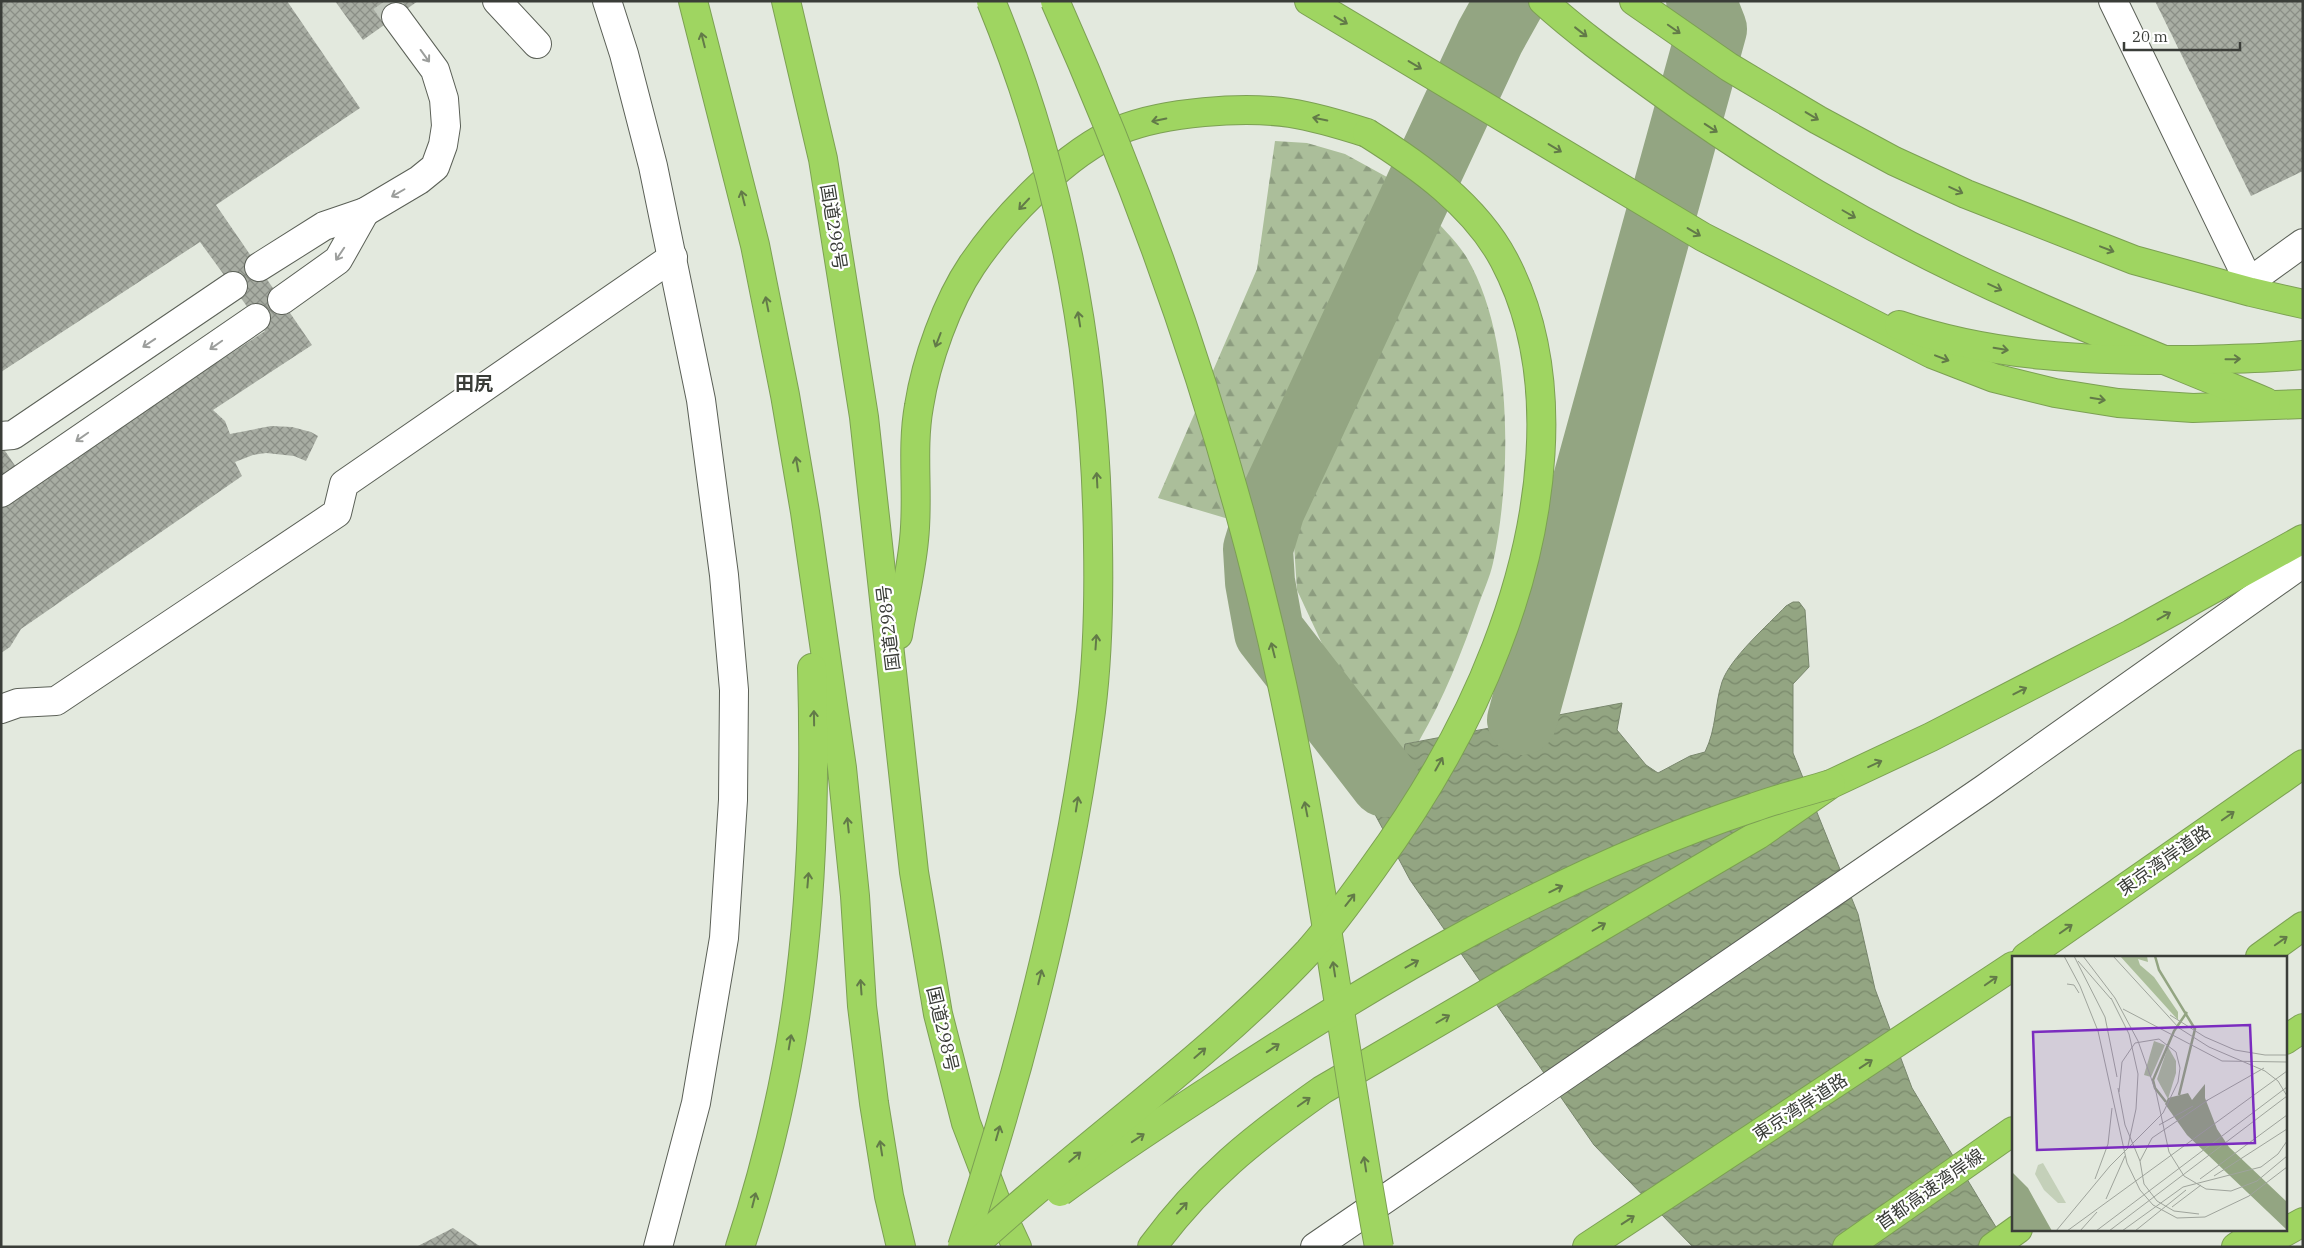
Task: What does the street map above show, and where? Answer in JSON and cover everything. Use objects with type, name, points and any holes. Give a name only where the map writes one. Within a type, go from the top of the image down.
[{"type":"highway","name":"国道298号","points":[[786,1],[823,159],[864,417],[893,665],[914,872],[938,1014],[966,1123],[1017,1247]]},
{"type":"highway","points":[[962,1247],[1015,1076],[1045,958],[1069,852],[1091,709],[1099,600],[1098,480],[1088,370],[1068,254],[1044,154],[1014,59],[990,1]]},
{"type":"highway","points":[[1055,1],[1111,131],[1150,232],[1189,342],[1243,528],[1282,682],[1317,862],[1379,1247]]},
{"type":"highway","points":[[1309,1],[1703,237],[1932,354],[1994,378],[2055,393],[2118,402],[2193,408],[2303,404]]},
{"type":"highway","points":[[1543,1],[1620,63],[1696,118],[1774,169],[1857,218],[1938,260],[2022,300],[2303,418]]},
{"type":"highway","points":[[1634,1],[1729,67],[1818,120],[1894,161],[1966,194],[2134,260],[2303,304]]},
{"type":"highway","points":[[693,5],[755,245],[785,395],[805,512],[842,768],[855,896],[862,1006],[874,1103],[889,1196],[901,1247]]},
{"type":"highway","points":[[893,665],[914,539],[914,460],[918,406],[933,352],[952,305],[972,266],[1004,224],[1039,187],[1077,155],[1119,130],[1162,119],[1245,111],[1289,113],[1328,121],[1367,133],[1414,163],[1442,185],[1476,220],[1503,258],[1520,296],[1538,360],[1542,430],[1534,509],[1518,585],[1496,650],[1463,720],[1423,792],[1364,882],[1311,949],[1249,1010],[1008,1214],[972,1247]]},
{"type":"highway","points":[[1820,297],[1911,329],[1998,349],[2068,358],[2124,361],[2269,358],[2303,355]]},
{"type":"highway","points":[[740,1247],[751,1212],[781,1092],[802,962],[810,864],[814,743],[811,624],[805,512]]},
{"type":"highway","points":[[984,1247],[1100,1162],[1293,1034],[1386,978],[1475,929],[1570,882],[1660,843],[1754,807],[1831,784],[1931,737],[2113,643],[2303,539]]},
{"type":"highway","name":"東京湾岸道路","points":[[2027,956],[2303,764]]},
{"type":"highway","points":[[1152,1247],[1177,1214],[1224,1165],[1268,1128],[1322,1090],[1758,834],[1831,784]]},
{"type":"highway","points":[[2261,956],[2303,926]]},
{"type":"highway","name":"東京湾岸道路","points":[[1587,1247],[2012,967]]},
{"type":"highway","points":[[2286,1039],[2303,1028]]},
{"type":"highway","name":"首都高速湾岸線","points":[[1846,1247],[2012,1132]]},
{"type":"highway","points":[[2286,1213],[2303,1202]]},
{"type":"highway","points":[[2258,1247],[2303,1222]]},
{"type":"highway","points":[[1993,1247],[2017,1230]]},
{"type":"highway","points":[[2236,1247],[2261,1230]]},
{"type":"street","points":[[497,1],[537,44]]},
{"type":"street","points":[[607,1],[624,54],[648,148],[673,257],[701,400],[724,574],[734,690],[733,800],[724,938],[696,1103],[658,1247]]},
{"type":"street","points":[[2113,1],[2249,282],[2303,243]]},
{"type":"street","points":[[259,267],[324,226],[365,212],[420,180],[435,167],[443,145],[446,126],[444,99],[435,70],[396,17]]},
{"type":"street","points":[[282,300],[338,260],[365,212]]},
{"type":"street","points":[[1,709],[18,703],[56,701],[337,513],[344,484],[673,257]]},
{"type":"street","points":[[1,436],[13,435],[233,286]]},
{"type":"street","points":[[1,493],[256,318]]},
{"type":"street","points":[[1314,1247],[1984,789],[2303,563]]},
{"type":"green space","points":[[1275,141],[1307,143],[1345,154],[1396,182],[1232,520],[1158,498],[1257,269]]},
{"type":"green space","points":[[1425,209],[1463,252],[1482,290],[1493,326],[1500,366],[1504,407],[1505,449],[1499,528],[1490,574],[1459,658],[1437,708],[1419,741],[1405,744],[1403,755],[1339,680],[1297,590],[1294,545],[1296,512]]},
{"type":"water","points":[[1793,602],[1799,602],[1805,610],[1809,667],[1793,684],[1793,753],[1858,914],[1875,989],[1912,1088],[2008,1247],[1693,1247],[1594,1145],[1410,880],[1370,805],[1403,755],[1405,744],[1622,703],[1617,730],[1646,765],[1658,773],[1690,756],[1705,752],[1712,734],[1719,691],[1726,673],[1750,642],[1786,606]]},
{"type":"building","points":[[1,1],[287,1],[360,108],[216,205],[312,345],[213,410],[225,421],[230,434],[271,426],[292,427],[311,432],[318,436],[306,461],[294,456],[266,453],[253,455],[235,462],[242,476],[21,629],[10,647],[1,653],[1,504],[265,331],[200,242],[1,372]]},
{"type":"building","points":[[335,1],[418,1],[363,40]]},
{"type":"building","points":[[2155,1],[2303,1],[2303,171],[2251,196]]},
{"type":"building","points":[[1,445],[16,467],[1,477]]},
{"type":"building","points":[[453,1228],[481,1247],[416,1247]]},
{"type":"waterway","points":[[1385,782],[1269,632],[1260,582],[1258,549],[1270,509],[1490,37],[1510,1]]},
{"type":"waterway","points":[[1522,720],[1712,29],[1701,1]]},
{"type":"tunnel","points":[[385,1],[396,17]]},
{"type":"district","name":"田尻","points":[[474,383]]}]
